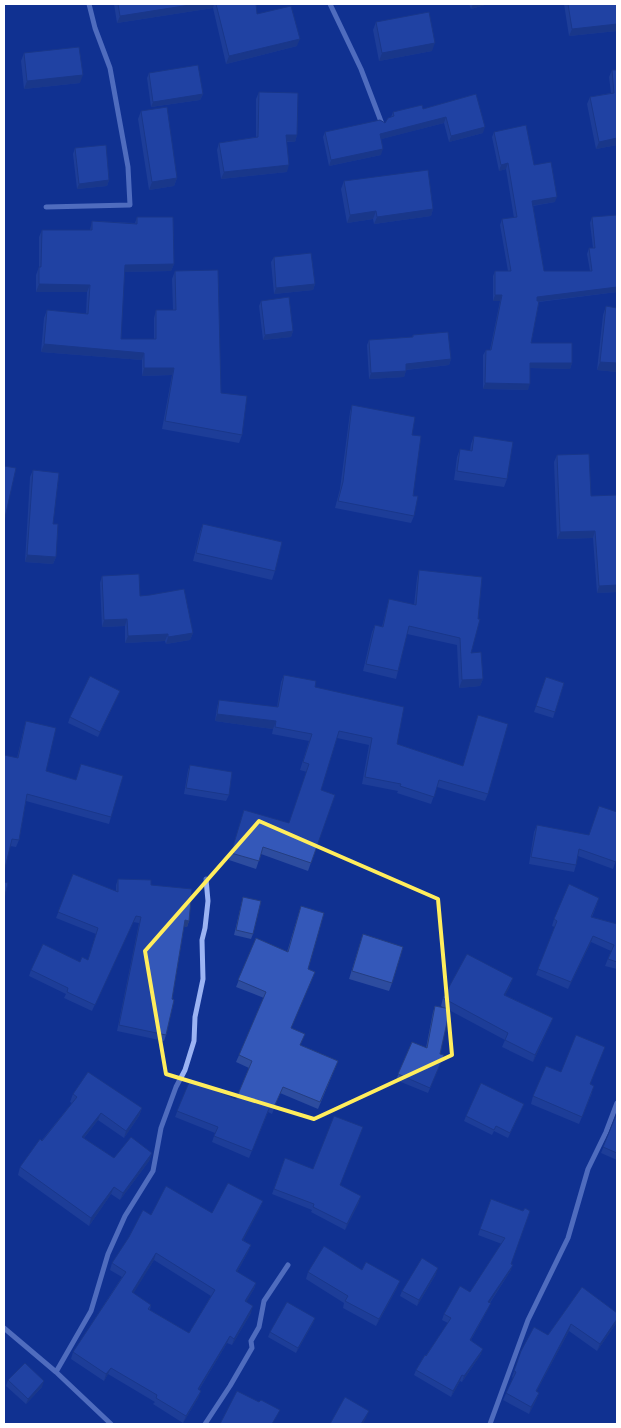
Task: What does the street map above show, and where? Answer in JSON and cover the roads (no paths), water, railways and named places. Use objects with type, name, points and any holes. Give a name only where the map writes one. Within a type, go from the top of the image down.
[{"type":"street","points":[[46,207],[130,205],[128,167],[110,68],[95,28],[89,4]]},
{"type":"street","points":[[330,4],[361,69],[382,124]]},
{"type":"street","points":[[56,1372],[91,1311],[108,1254],[125,1216],[153,1171],[161,1128],[194,1041],[195,1017],[203,979],[202,940],[208,901],[206,880]]},
{"type":"street","points":[[490,1424],[528,1320],[568,1238],[588,1169],[606,1132],[617,1103]]},
{"type":"street","points":[[205,1424],[252,1348],[251,1341],[259,1327],[264,1301],[288,1265]]},
{"type":"street","points":[[4,1328],[56,1372],[111,1424]]}]
